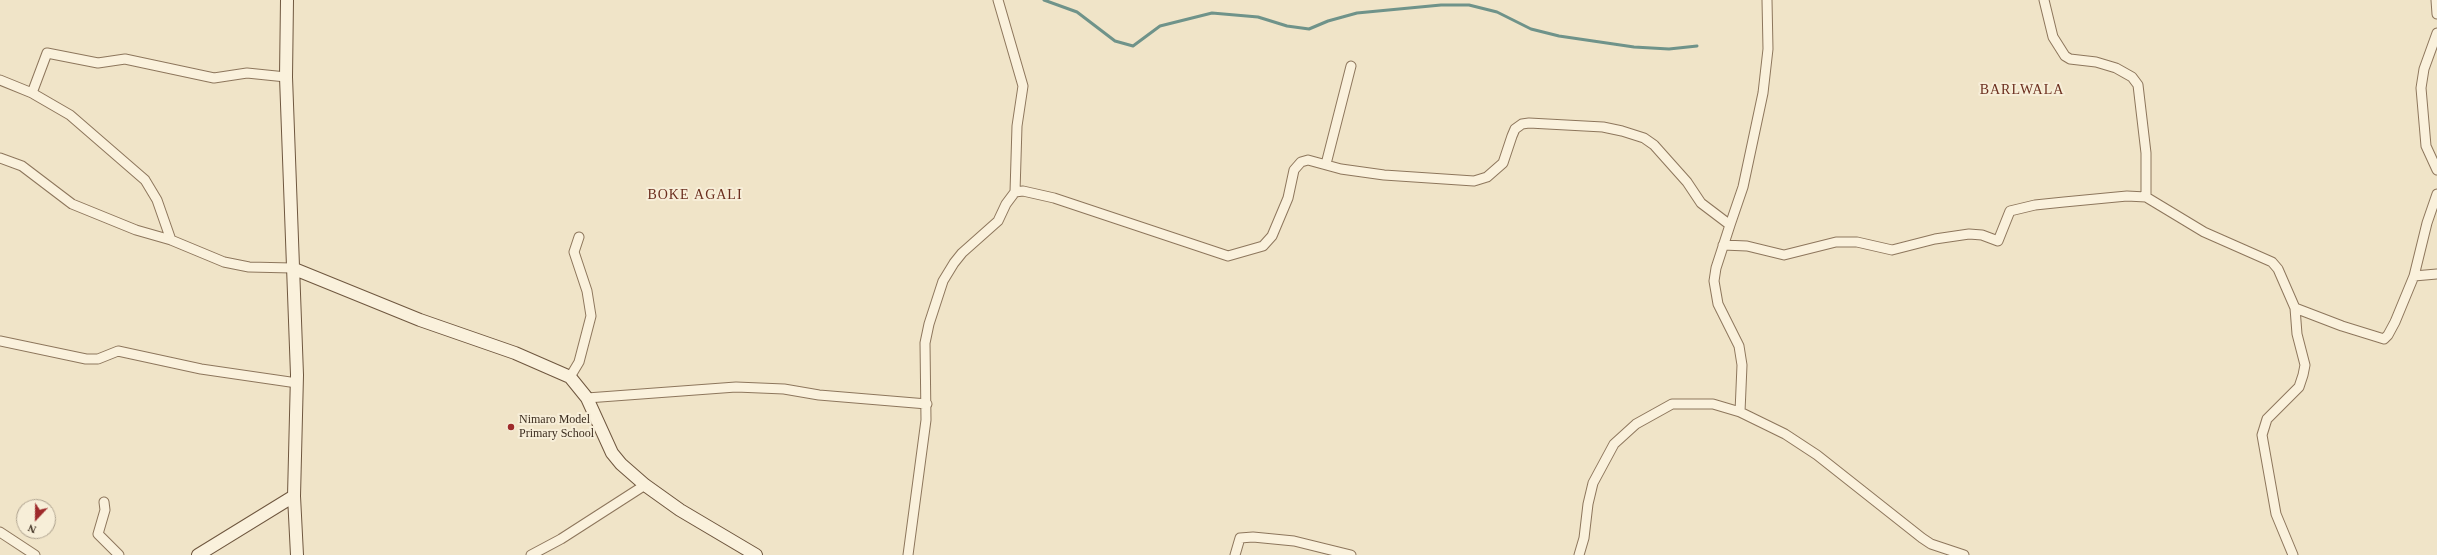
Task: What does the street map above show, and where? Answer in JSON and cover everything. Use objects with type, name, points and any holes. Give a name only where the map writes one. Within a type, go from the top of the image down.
[{"type":"street","points":[[287,0],[286,77],[297,383],[294,496],[296,555]]},
{"type":"street","points":[[908,555],[925,436],[925,343],[942,281],[962,253],[998,221],[1006,204],[1015,192],[1017,126],[1023,86],[998,0]]},
{"type":"street","points":[[1740,412],[1742,365],[1740,346],[1715,295],[1716,268],[1743,187],[1763,93],[1768,49],[1767,0]]},
{"type":"street","points":[[2044,0],[2053,37],[2065,56],[2070,60],[2096,62],[2116,68],[2132,77],[2138,85],[2146,153],[2146,197]]},
{"type":"street","points":[[2436,0],[2437,14]]},
{"type":"street","points":[[2437,32],[2424,69],[2421,88],[2426,146],[2437,170]]},
{"type":"street","points":[[32,92],[47,53],[98,63],[125,59],[214,78],[246,73],[286,77]]},
{"type":"street","points":[[1326,164],[1351,66]]},
{"type":"street","points":[[0,80],[32,92],[70,115],[145,180],[157,200],[171,240]]},
{"type":"street","points":[[1015,192],[1023,191],[1054,198],[1228,256],[1263,246],[1272,236],[1288,198],[1294,170],[1300,162],[1308,160],[1384,175],[1474,181],[1487,177],[1503,163],[1512,136],[1516,129],[1522,124],[1529,123],[1603,127],[1644,138],[1654,145],[1687,182],[1701,203],[1730,225]]},
{"type":"street","points":[[0,158],[22,166],[72,204],[136,230],[171,240],[224,262],[249,267],[292,268],[420,320],[515,353],[570,377],[587,398],[612,453],[645,485],[693,518],[756,555]]},
{"type":"street","points":[[2295,308],[2342,326],[2384,339],[2395,322],[2414,276],[2427,223],[2437,194]]},
{"type":"street","points":[[1723,245],[1747,246],[1784,255],[1836,242],[1857,242],[1892,250],[1969,234],[1982,235],[1998,241],[2010,211],[2035,205],[2127,196],[2146,197],[2204,232],[2272,262],[2278,269],[2295,308],[2297,334],[2305,365],[2299,387],[2267,419],[2262,435],[2276,514],[2294,555]]},
{"type":"street","points":[[570,377],[579,362],[591,316],[587,291],[574,252],[579,236]]},
{"type":"street","points":[[2414,276],[2437,274]]},
{"type":"street","points":[[0,341],[86,359],[98,359],[118,351],[201,370],[297,383]]},
{"type":"street","points":[[587,398],[736,387],[784,389],[819,395],[926,404]]},
{"type":"street","points":[[1579,555],[1584,538],[1588,504],[1593,483],[1614,444],[1636,424],[1672,404],[1713,404],[1740,412],[1785,434],[1817,455],[1922,538],[1931,544],[1964,555]]},
{"type":"street","points":[[531,555],[562,539],[645,485]]},
{"type":"street","points":[[198,555],[294,496]]},
{"type":"street","points":[[104,502],[105,510],[98,534],[118,555]]},
{"type":"street","points":[[0,532],[35,555]]},
{"type":"street","points":[[1235,555],[1240,538],[1254,538],[1294,541],[1351,555]]},
{"type":"waterway","points":[[1044,0],[1077,12],[1115,41],[1133,46],[1160,26],[1212,13],[1258,17],[1287,26],[1309,29],[1328,21],[1357,13],[1441,5],[1469,5],[1497,12],[1531,29],[1559,36],[1634,47],[1669,49],[1697,46]]},
{"type":"place","name":"Nimaro Model Primary School","points":[[511,427]]},
{"type":"district","name":"BARLWALA","points":[[2022,90]]},
{"type":"district","name":"BOKE AGALI","points":[[695,195]]}]
